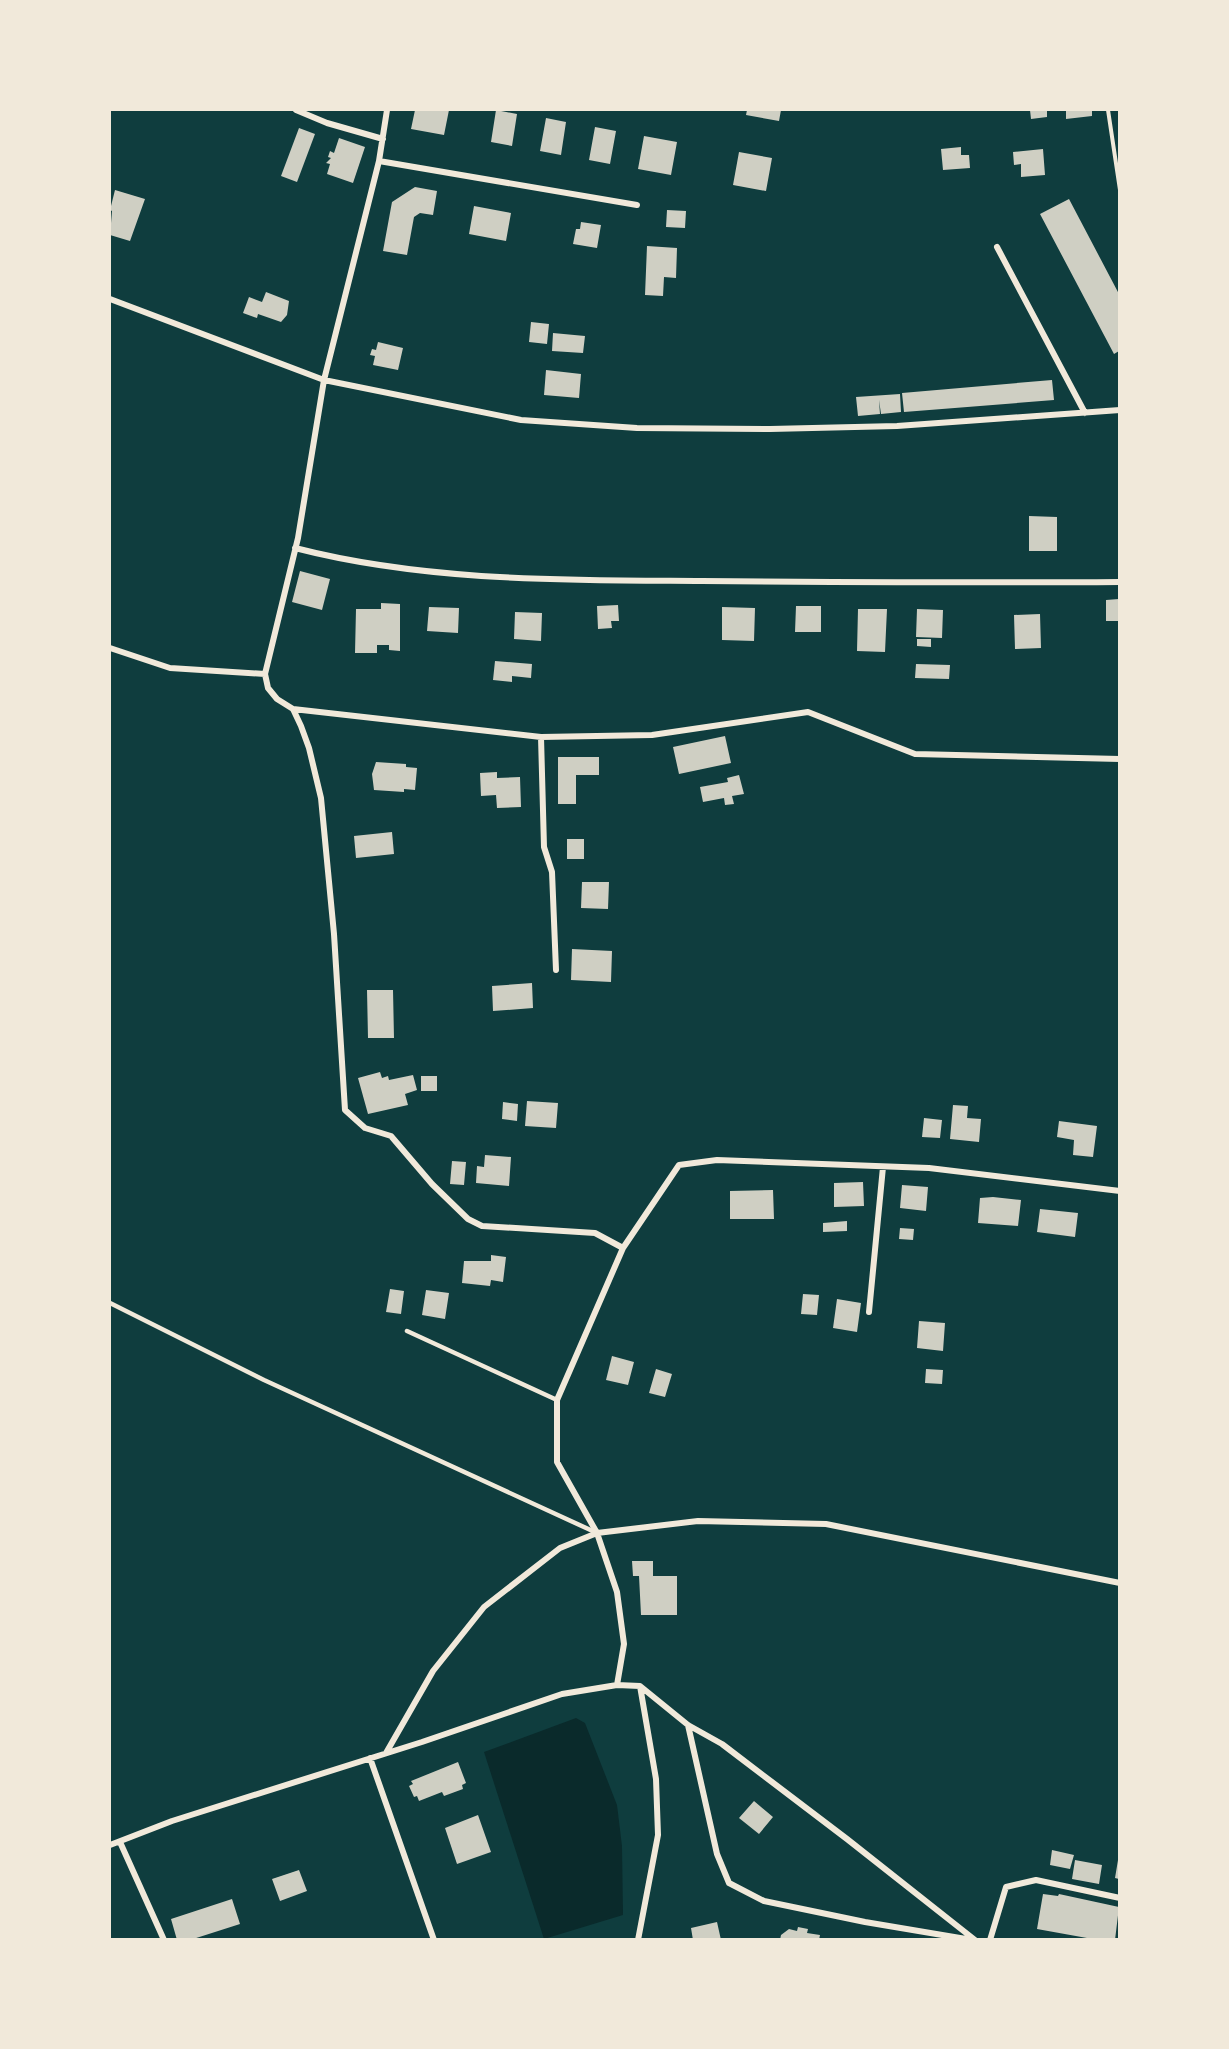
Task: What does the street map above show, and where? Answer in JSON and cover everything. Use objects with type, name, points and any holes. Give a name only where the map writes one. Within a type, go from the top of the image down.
[{"type":"street","points":[[296,110],[327,123],[383,139]]},
{"type":"street","points":[[387,110],[379,161],[324,380],[295,548],[266,674],[273,693],[292,709],[309,748],[321,798],[334,934],[345,1110],[365,1128],[391,1136],[432,1184],[468,1219],[482,1226],[595,1233],[623,1248]]},
{"type":"street","points":[[379,161],[638,205]]},
{"type":"street","points":[[997,247],[1085,413]]},
{"type":"street","points":[[110,299],[324,380],[521,420],[638,428],[836,427],[1119,410]]},
{"type":"street","points":[[295,548],[407,570],[581,580],[1119,582]]},
{"type":"street","points":[[110,648],[171,669],[266,674]]},
{"type":"street","points":[[292,709],[541,737],[651,735],[808,712],[915,753],[1119,759]]},
{"type":"street","points":[[541,737],[544,847],[552,872],[556,970]]},
{"type":"street","points":[[617,1685],[624,1644],[617,1592],[597,1533],[557,1462],[557,1400],[623,1248],[679,1165],[717,1160],[929,1168],[1119,1191]]},
{"type":"street","points":[[868,1312],[884,1167]]},
{"type":"street","points":[[386,1753],[433,1671],[484,1607],[560,1548],[597,1533],[698,1521],[826,1524],[1119,1583]]},
{"type":"street","points":[[110,1845],[172,1821],[562,1694],[617,1685],[640,1686],[688,1725],[722,1744],[974,1940]]},
{"type":"street","points":[[638,1940],[658,1835],[656,1779],[640,1686]]},
{"type":"street","points":[[688,1725],[717,1854],[729,1883],[764,1901],[865,1922],[974,1940]]},
{"type":"street","points":[[370,1758],[434,1940]]},
{"type":"street","points":[[120,1842],[164,1940]]},
{"type":"street","points":[[990,1940],[1006,1887],[1036,1880],[1119,1898]]},
{"type":"lane","points":[[110,1303],[264,1380],[597,1533]]},
{"type":"lane","points":[[407,1331],[557,1400]]},
{"type":"path","points":[[1108,110],[1119,190]]},
{"type":"water","points":[[576,1718],[585,1723],[617,1805],[622,1846],[623,1915],[544,1939],[484,1752]]},
{"type":"building","points":[[415,110],[449,110],[444,135],[411,129]]},
{"type":"building","points":[[496,110],[517,114],[512,146],[491,142]]},
{"type":"building","points":[[747,110],[781,110],[779,121],[746,115]]},
{"type":"building","points":[[1030,110],[1047,110],[1047,117],[1031,119]]},
{"type":"building","points":[[1066,110],[1092,110],[1092,116],[1066,119]]},
{"type":"building","points":[[546,118],[566,122],[561,155],[540,151]]},
{"type":"building","points":[[595,127],[616,131],[610,164],[589,160]]},
{"type":"building","points":[[299,128],[315,134],[297,182],[281,176]]},
{"type":"building","points":[[644,136],[677,142],[671,175],[638,169]]},
{"type":"building","points":[[339,138],[365,147],[353,183],[327,174],[330,164],[326,163],[331,158],[328,157],[330,151],[334,153]]},
{"type":"building","points":[[961,147],[961,155],[969,155],[970,168],[943,170],[941,149]]},
{"type":"building","points":[[1043,149],[1045,175],[1021,177],[1021,164],[1014,165],[1013,152]]},
{"type":"building","points":[[739,152],[772,158],[766,191],[733,185]]},
{"type":"building","points":[[415,187],[437,191],[433,215],[420,213],[414,217],[407,255],[383,251],[392,202]]},
{"type":"building","points":[[115,190],[145,199],[130,241],[110,235],[112,211],[110,210]]},
{"type":"building","points":[[1069,199],[1119,294],[1119,351],[1114,354],[1040,214]]},
{"type":"building","points":[[474,206],[511,213],[506,241],[469,234]]},
{"type":"building","points":[[667,210],[686,211],[685,228],[666,227]]},
{"type":"building","points":[[581,222],[601,225],[597,248],[573,244],[576,229],[580,229]]},
{"type":"building","points":[[647,246],[677,248],[676,278],[664,277],[663,296],[645,295]]},
{"type":"building","points":[[266,292],[289,301],[287,315],[281,322],[258,314],[257,318],[243,313],[249,297],[262,302]]},
{"type":"building","points":[[531,322],[549,324],[547,344],[529,342]]},
{"type":"building","points":[[553,333],[585,336],[583,353],[552,351]]},
{"type":"building","points":[[378,342],[403,348],[398,370],[373,365],[375,356],[370,355],[372,349],[376,350]]},
{"type":"building","points":[[546,370],[581,374],[579,398],[544,395]]},
{"type":"building","points":[[1052,380],[1054,400],[904,412],[902,393]]},
{"type":"building","points":[[900,394],[901,412],[881,414],[879,400],[880,414],[858,416],[856,397]]},
{"type":"building","points":[[1029,516],[1057,517],[1057,551],[1029,551]]},
{"type":"building","points":[[300,571],[330,579],[322,610],[292,602]]},
{"type":"building","points":[[1119,599],[1119,621],[1106,621],[1106,600]]},
{"type":"building","points":[[381,603],[400,604],[400,651],[389,650],[389,645],[377,645],[377,653],[355,653],[356,609],[381,609]]},
{"type":"building","points":[[618,605],[619,621],[611,621],[612,628],[598,629],[597,606]]},
{"type":"building","points":[[796,606],[821,606],[821,632],[795,632]]},
{"type":"building","points":[[429,607],[459,608],[458,633],[427,631]]},
{"type":"building","points":[[722,607],[755,608],[754,641],[722,640]]},
{"type":"building","points":[[858,609],[887,609],[885,652],[857,651]]},
{"type":"building","points":[[917,609],[943,610],[942,638],[916,637]]},
{"type":"building","points":[[515,612],[542,613],[541,641],[514,639]]},
{"type":"building","points":[[1040,614],[1041,648],[1015,649],[1014,615]]},
{"type":"building","points":[[917,639],[931,639],[931,647],[917,646]]},
{"type":"building","points":[[495,661],[532,664],[531,678],[512,676],[512,682],[493,680]]},
{"type":"building","points":[[916,664],[950,665],[949,679],[915,678]]},
{"type":"building","points":[[725,736],[731,763],[679,774],[673,747]]},
{"type":"building","points":[[558,757],[599,757],[599,775],[576,775],[576,804],[558,804]]},
{"type":"building","points":[[376,762],[406,764],[406,767],[417,768],[415,790],[404,789],[404,792],[374,790],[372,774]]},
{"type":"building","points":[[497,772],[497,778],[520,777],[521,807],[497,808],[496,795],[481,796],[480,773]]},
{"type":"building","points":[[739,775],[744,794],[732,796],[734,804],[725,805],[724,798],[703,802],[700,787],[728,782],[727,778]]},
{"type":"building","points":[[392,832],[394,854],[356,858],[354,836]]},
{"type":"building","points":[[567,839],[584,839],[584,859],[567,859]]},
{"type":"building","points":[[582,882],[609,882],[608,909],[581,908]]},
{"type":"building","points":[[572,949],[612,951],[611,982],[571,980]]},
{"type":"building","points":[[532,983],[533,1008],[493,1011],[492,986]]},
{"type":"building","points":[[367,990],[393,990],[394,1038],[368,1038]]},
{"type":"building","points":[[380,1072],[382,1078],[388,1076],[389,1080],[413,1075],[417,1090],[405,1094],[408,1105],[368,1114],[358,1078]]},
{"type":"building","points":[[421,1076],[437,1076],[437,1091],[421,1091]]},
{"type":"building","points":[[527,1101],[558,1103],[556,1128],[525,1126]]},
{"type":"building","points":[[503,1102],[518,1104],[517,1121],[502,1119]]},
{"type":"building","points":[[953,1105],[968,1106],[967,1118],[981,1119],[979,1142],[950,1139]]},
{"type":"building","points":[[924,1118],[942,1120],[940,1138],[922,1137]]},
{"type":"building","points":[[1059,1121],[1097,1126],[1093,1157],[1073,1155],[1074,1140],[1057,1137]]},
{"type":"building","points":[[485,1155],[511,1157],[509,1186],[476,1183],[477,1166],[484,1167]]},
{"type":"building","points":[[452,1161],[466,1162],[464,1185],[450,1184]]},
{"type":"building","points":[[863,1182],[864,1206],[834,1207],[834,1183]]},
{"type":"building","points":[[902,1185],[928,1187],[926,1211],[900,1208]]},
{"type":"building","points":[[773,1190],[774,1219],[730,1219],[730,1191]]},
{"type":"building","points":[[980,1198],[1021,1200],[1018,1226],[978,1223]]},
{"type":"building","points":[[1040,1209],[1078,1213],[1075,1237],[1037,1232]]},
{"type":"building","points":[[847,1221],[847,1231],[823,1232],[823,1223]]},
{"type":"building","points":[[900,1228],[914,1229],[913,1240],[899,1239]]},
{"type":"building","points":[[491,1255],[506,1257],[503,1282],[491,1280],[490,1286],[462,1283],[464,1261],[491,1261]]},
{"type":"building","points":[[390,1289],[404,1291],[401,1314],[386,1312]]},
{"type":"building","points":[[426,1290],[449,1293],[445,1319],[422,1315]]},
{"type":"building","points":[[803,1294],[819,1295],[817,1315],[801,1314]]},
{"type":"building","points":[[837,1299],[861,1303],[857,1332],[833,1328]]},
{"type":"building","points":[[919,1321],[945,1323],[943,1351],[917,1348]]},
{"type":"building","points":[[612,1356],[634,1362],[628,1385],[606,1380]]},
{"type":"building","points":[[656,1369],[672,1374],[665,1397],[649,1393]]},
{"type":"building","points":[[926,1369],[943,1370],[942,1384],[925,1383]]},
{"type":"building","points":[[632,1561],[653,1561],[653,1576],[677,1576],[677,1615],[641,1615],[639,1576],[633,1576]]},
{"type":"building","points":[[458,1762],[466,1783],[462,1785],[463,1789],[444,1796],[442,1792],[419,1801],[417,1796],[414,1797],[409,1786],[413,1784],[411,1781]]},
{"type":"building","points":[[754,1801],[773,1817],[759,1834],[739,1818]]},
{"type":"building","points":[[478,1815],[491,1852],[457,1864],[445,1828]]},
{"type":"building","points":[[1052,1850],[1074,1855],[1070,1869],[1050,1865]]},
{"type":"building","points":[[1075,1860],[1102,1865],[1099,1884],[1072,1879]]},
{"type":"building","points":[[1119,1860],[1119,1879],[1115,1878]]},
{"type":"building","points":[[299,1870],[307,1891],[280,1901],[272,1879]]},
{"type":"building","points":[[1043,1894],[1058,1896],[1059,1894],[1119,1907],[1115,1940],[1098,1940],[1037,1929]]},
{"type":"building","points":[[232,1899],[240,1924],[190,1940],[177,1940],[171,1919]]},
{"type":"building","points":[[717,1922],[721,1940],[693,1940],[691,1928]]},
{"type":"building","points":[[798,1927],[808,1929],[807,1933],[820,1935],[819,1940],[780,1940],[781,1935],[789,1929],[797,1931]]}]
